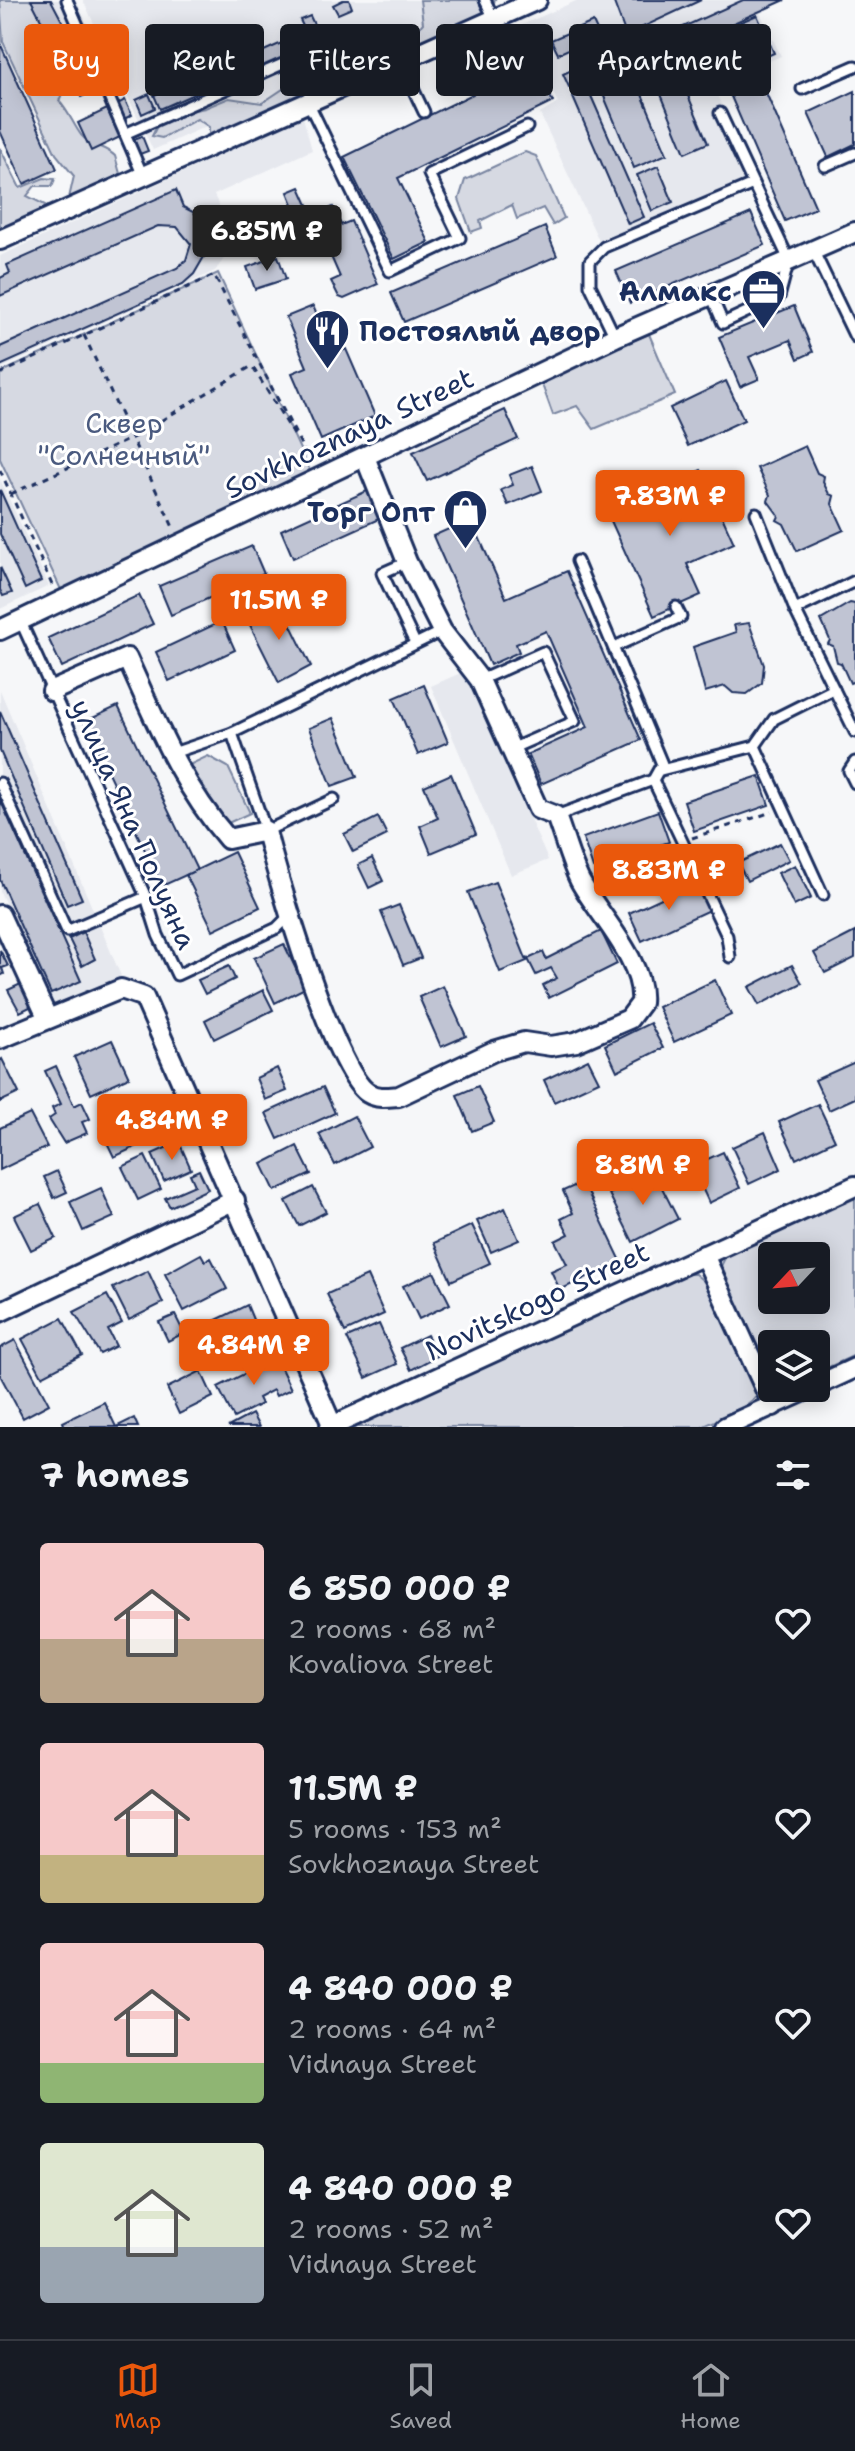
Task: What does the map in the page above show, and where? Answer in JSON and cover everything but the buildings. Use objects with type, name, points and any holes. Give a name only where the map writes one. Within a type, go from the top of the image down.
[{"type":"street","points":[[420,52],[537,0]]},
{"type":"street","points":[[0,240],[321,96]]},
{"type":"street","name":"Sovkhoznaya Street","points":[[0,630],[615,337],[855,232]]},
{"type":"street","points":[[52,691],[127,658],[170,754],[204,812],[228,839],[266,831],[288,917],[348,1069],[369,1093],[382,1098],[399,1096],[494,1051],[524,1042],[551,1046],[576,1042],[629,1019],[636,1013],[642,992],[617,935],[580,881],[556,816],[538,809],[480,680],[442,631],[407,562],[365,457]]},
{"type":"street","points":[[0,915],[47,1017]]},
{"type":"street","points":[[0,1039],[121,989],[144,997],[332,1427]]},
{"type":"street","name":"Novitskogo Street","points":[[332,1427],[855,1186]]},
{"type":"street","points":[[0,1312],[235,1200]]},
{"type":"street","points":[[704,1255],[773,1406]]},
{"type":"street","points":[[830,1380],[855,1368]]},
{"type":"street","points":[[725,1427],[782,1402]]},
{"type":"lane","points":[[67,0],[143,176]]},
{"type":"lane","points":[[485,0],[494,19]]},
{"type":"lane","points":[[127,133],[280,65]]},
{"type":"lane","points":[[802,89],[855,66]]},
{"type":"lane","points":[[416,96],[424,112]]},
{"type":"lane","points":[[308,102],[390,271],[460,238],[429,174],[527,127]]},
{"type":"lane","points":[[711,295],[723,323],[779,297],[789,260],[720,113]]},
{"type":"lane","points":[[825,166],[855,153]]},
{"type":"lane","points":[[615,337],[590,285],[590,261],[604,247],[753,184]]},
{"type":"lane","points":[[813,250],[855,337]]},
{"type":"lane","points":[[756,513],[795,610],[834,689],[852,717],[855,732]]},
{"type":"lane","points":[[577,561],[660,755],[661,770]]},
{"type":"lane","points":[[407,562],[382,573],[415,643]]},
{"type":"lane","points":[[795,610],[855,581]]},
{"type":"lane","points":[[614,647],[681,617],[676,607]]},
{"type":"lane","name":"улица Яна Полуяна","points":[[20,620],[146,897],[158,935],[177,975],[277,928],[288,917]]},
{"type":"lane","points":[[170,754],[232,733],[442,631]]},
{"type":"lane","points":[[480,680],[543,652],[575,721],[511,749]]},
{"type":"lane","points":[[556,816],[653,780],[661,770],[755,746],[774,719],[834,689]]},
{"type":"lane","points":[[232,733],[266,831],[334,799]]},
{"type":"lane","points":[[755,746],[823,895]]},
{"type":"lane","points":[[855,762],[849,771],[855,783]]},
{"type":"lane","points":[[653,780],[727,936],[730,957]]},
{"type":"lane","points":[[0,783],[67,931],[146,897]]},
{"type":"path","points":[[0,374],[214,275],[310,462],[252,366],[132,438],[11,494]]},
{"type":"path","points":[[84,335],[175,530]]},
{"type":"path","points":[[0,470],[53,587]]},
{"type":"path","points":[[681,841],[784,808]]},
{"type":"shaded area","points":[[31,0],[76,0],[87,24],[43,24]]},
{"type":"shaded area","points":[[83,0],[424,0],[435,24],[420,31],[420,24],[280,24],[280,93],[153,150],[128,96],[129,24],[94,24]]},
{"type":"shaded area","points":[[578,0],[787,0],[760,13],[765,24],[569,24],[569,96],[717,96],[753,176],[600,243],[540,114],[558,103],[553,92],[553,24],[524,24]]},
{"type":"shaded area","points":[[771,36],[781,56],[771,60]]},
{"type":"shaded area","points":[[303,117],[312,150],[214,195],[236,242],[215,271],[0,369],[0,256]]},
{"type":"shaded area","points":[[0,479],[49,586],[0,609]]},
{"type":"shaded area","points":[[465,671],[548,860],[511,875],[431,686]]},
{"type":"shaded area","points":[[0,690],[121,976],[54,1006],[0,892]]},
{"type":"green space","points":[[0,0],[29,0],[42,6],[51,24],[24,24],[24,86],[3,42]]},
{"type":"green space","points":[[420,0],[495,0],[480,17],[466,24],[436,24],[436,39],[420,46],[420,27],[423,23]]},
{"type":"green space","points":[[280,91],[280,96],[304,96],[216,139],[209,135],[209,127],[197,119],[162,138],[152,136],[158,124],[178,113],[205,108],[229,98],[262,103]]},
{"type":"green space","points":[[29,96],[61,96],[59,101],[81,135],[115,156],[121,177],[86,199],[69,198],[74,176],[56,154]]},
{"type":"green space","points":[[0,148],[20,188],[44,178],[55,179],[52,186],[35,186],[27,196],[53,209],[36,219],[27,217],[0,234]]},
{"type":"green space","points":[[525,152],[536,156],[564,218],[553,225],[543,208],[517,219],[512,205],[480,221],[482,228],[471,232],[459,199],[465,180]]},
{"type":"green space","name":"Сквер \"Солнечный\"","points":[[218,273],[311,473],[62,592],[0,459],[0,373]]},
{"type":"green space","points":[[649,334],[675,395],[594,429],[577,406],[553,415],[540,379]]},
{"type":"green space","points":[[208,756],[228,767],[250,813],[228,823],[210,810],[187,766]]},
{"type":"green space","points":[[855,1194],[855,1355],[830,1367],[830,1330],[758,1330],[758,1354],[722,1283],[721,1266],[727,1254]]},
{"type":"green space","points":[[680,1274],[695,1274],[712,1288],[755,1384],[756,1397],[741,1409],[702,1427],[349,1427]]},
{"type":"place","name":"Алмакс","points":[[763,330]]},
{"type":"place","name":"Постоялый двор","points":[[328,370]]},
{"type":"place","name":"Торг Опт","points":[[466,551]]}]
